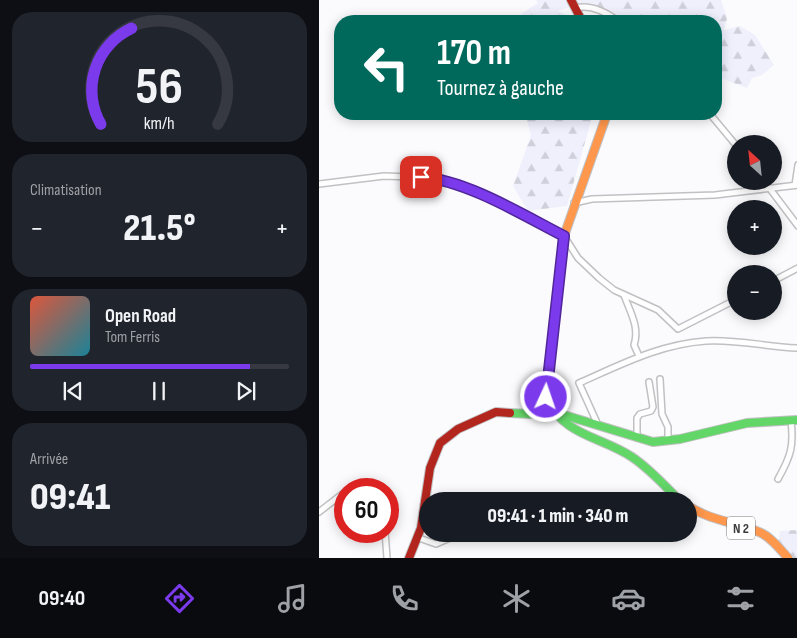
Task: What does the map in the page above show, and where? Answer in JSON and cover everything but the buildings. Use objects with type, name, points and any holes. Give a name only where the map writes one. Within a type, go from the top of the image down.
[{"type":"main road","points":[[571,0],[578,15]]},
{"type":"main road","points":[[605,120],[574,203],[564,236],[547,373],[546,397],[551,411],[562,423],[631,456],[670,492]]},
{"type":"main road","points":[[426,492],[435,451],[447,436],[477,419],[496,412],[529,414],[551,411],[653,442],[668,441],[747,423],[794,420]]},
{"type":"main road","name":"N 2","points":[[697,512],[706,517],[760,532],[778,546],[789,558]]},
{"type":"main road","points":[[409,558],[419,538]]},
{"type":"street","points":[[575,8],[604,11],[610,15]]},
{"type":"street","points":[[715,120],[728,135]]},
{"type":"street","points":[[782,187],[796,185],[797,165]]},
{"type":"street","points":[[319,184],[384,176],[439,178],[469,189],[564,236],[578,258],[599,278],[624,295],[658,310],[678,329],[727,304]]},
{"type":"street","points":[[574,203],[591,199],[697,196],[760,190]]},
{"type":"street","points":[[771,190],[797,226]]},
{"type":"street","points":[[782,276],[797,268]]},
{"type":"street","points":[[624,295],[635,322],[637,336],[634,345],[639,356]]},
{"type":"street","points":[[598,425],[579,383],[639,356],[675,346],[705,341],[797,348]]},
{"type":"street","points":[[660,379],[662,414],[668,427],[668,441]]},
{"type":"street","points":[[637,438],[637,418],[653,408],[649,382]]},
{"type":"street","points":[[778,479],[792,450],[794,420]]},
{"type":"street","points":[[319,512],[334,499]]},
{"type":"street","points":[[386,543],[387,558]]},
{"type":"green space","points":[[536,0],[721,0],[727,18],[724,30],[740,26],[755,35],[774,65],[762,75],[752,78],[747,88],[722,79],[722,15],[605,15],[581,3],[558,11],[566,15],[521,14],[538,3]]},
{"type":"green space","points":[[527,120],[591,120],[567,206],[528,211],[513,186],[531,135]]},
{"type":"green space","points":[[797,530],[797,558],[788,558],[778,546],[780,531]]},
{"type":"traffic: fast","points":[[556,304],[546,397],[554,410],[573,428],[632,457],[671,492]]},
{"type":"traffic: fast","points":[[510,413],[530,414],[551,411],[653,442],[680,439],[747,423],[798,420]]},
{"type":"traffic: slow","points":[[556,304],[564,236],[605,120]]},
{"type":"traffic: slow","points":[[697,511],[750,528],[767,536],[788,558]]},
{"type":"traffic: jam","points":[[571,0],[579,15]]},
{"type":"traffic: jam","points":[[409,558],[421,528],[430,468],[440,443],[458,429],[496,412],[510,413]]},
{"type":"route","points":[[421,177],[439,178],[469,189],[564,236],[547,373],[546,397]]}]
